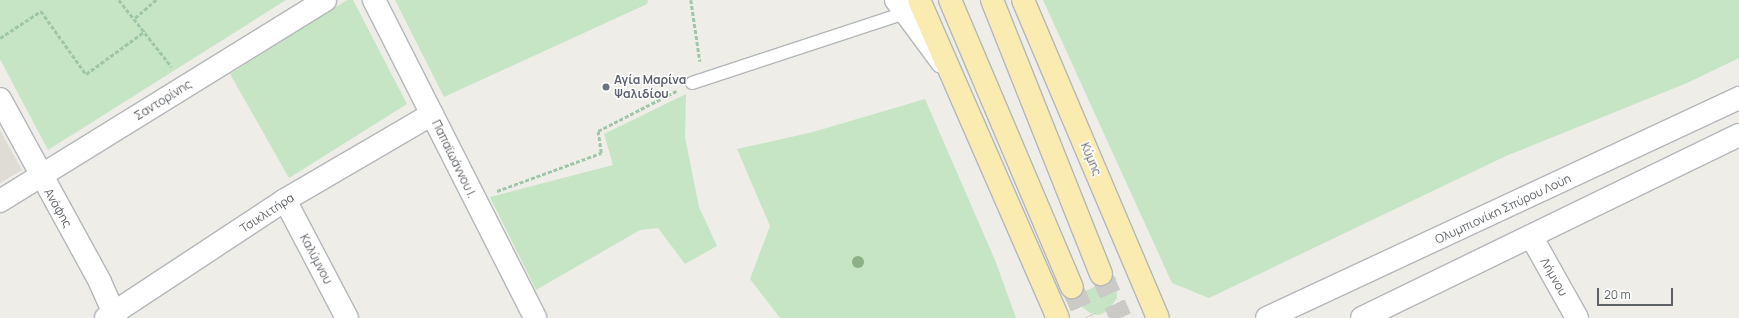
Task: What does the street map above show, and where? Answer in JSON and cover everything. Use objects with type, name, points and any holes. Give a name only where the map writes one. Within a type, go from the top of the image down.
[{"type":"main road","points":[[950,0],[1072,287]]},
{"type":"main road","points":[[992,0],[1101,274]]},
{"type":"main road","name":"Κύμης","points":[[1022,0],[1158,318]]},
{"type":"main road","points":[[907,4],[950,73],[1058,318]]},
{"type":"main road","points":[[1040,278],[1046,318]]},
{"type":"street","name":"Σαντορίνης","points":[[0,201],[325,0]]},
{"type":"street","name":"Παπαϊωάννου Ι.","points":[[374,0],[534,318]]},
{"type":"street","name":"Ολυμπιονίκη Σπύρου Λούη","points":[[1267,318],[1739,98]]},
{"type":"street","name":"Ανάφης","points":[[0,99],[112,316]]},
{"type":"street","name":"Τσικλιτήρα","points":[[112,316],[285,200],[432,114]]},
{"type":"street","points":[[1362,318],[1739,135]]},
{"type":"street","name":"Καλύμνου","points":[[285,200],[347,318]]},
{"type":"street","name":"Λήμνου","points":[[1531,236],[1577,318]]},
{"type":"lane","points":[[698,81],[907,4]]},
{"type":"path","points":[[119,0],[145,31],[186,86]]},
{"type":"path","points":[[134,18],[156,0]]},
{"type":"path","points":[[474,200],[601,154],[598,131],[698,81],[691,0]]},
{"type":"path","points":[[0,38],[41,11],[86,74],[145,31]]},
{"type":"shaded area","points":[[0,130],[22,170],[0,183]]},
{"type":"green space","points":[[0,0],[286,0],[48,150],[0,59]]},
{"type":"green space","points":[[347,0],[353,0],[407,104],[289,178],[230,74]]},
{"type":"green space","points":[[395,0],[648,0],[647,4],[444,97]]},
{"type":"green space","points":[[1043,0],[1739,0],[1739,58],[1687,83],[1506,156],[1209,298],[1172,283]]},
{"type":"green space","points":[[686,94],[685,137],[699,207],[717,246],[685,264],[658,228],[640,230],[536,290],[490,197],[613,165],[604,134]]},
{"type":"green space","points":[[925,99],[995,260],[1016,318],[780,318],[750,279],[770,226],[737,149],[813,132]]},
{"type":"green space","points":[[1116,277],[1117,298],[1108,311],[1099,315],[1090,313],[1074,301],[1072,297]]},
{"type":"tunnel","points":[[1101,274],[1121,318]]},
{"type":"tunnel","points":[[1072,287],[1086,318]]},
{"type":"place","name":"Αγία Μαρίνα Ψαλιδίου","points":[[606,87]]}]
